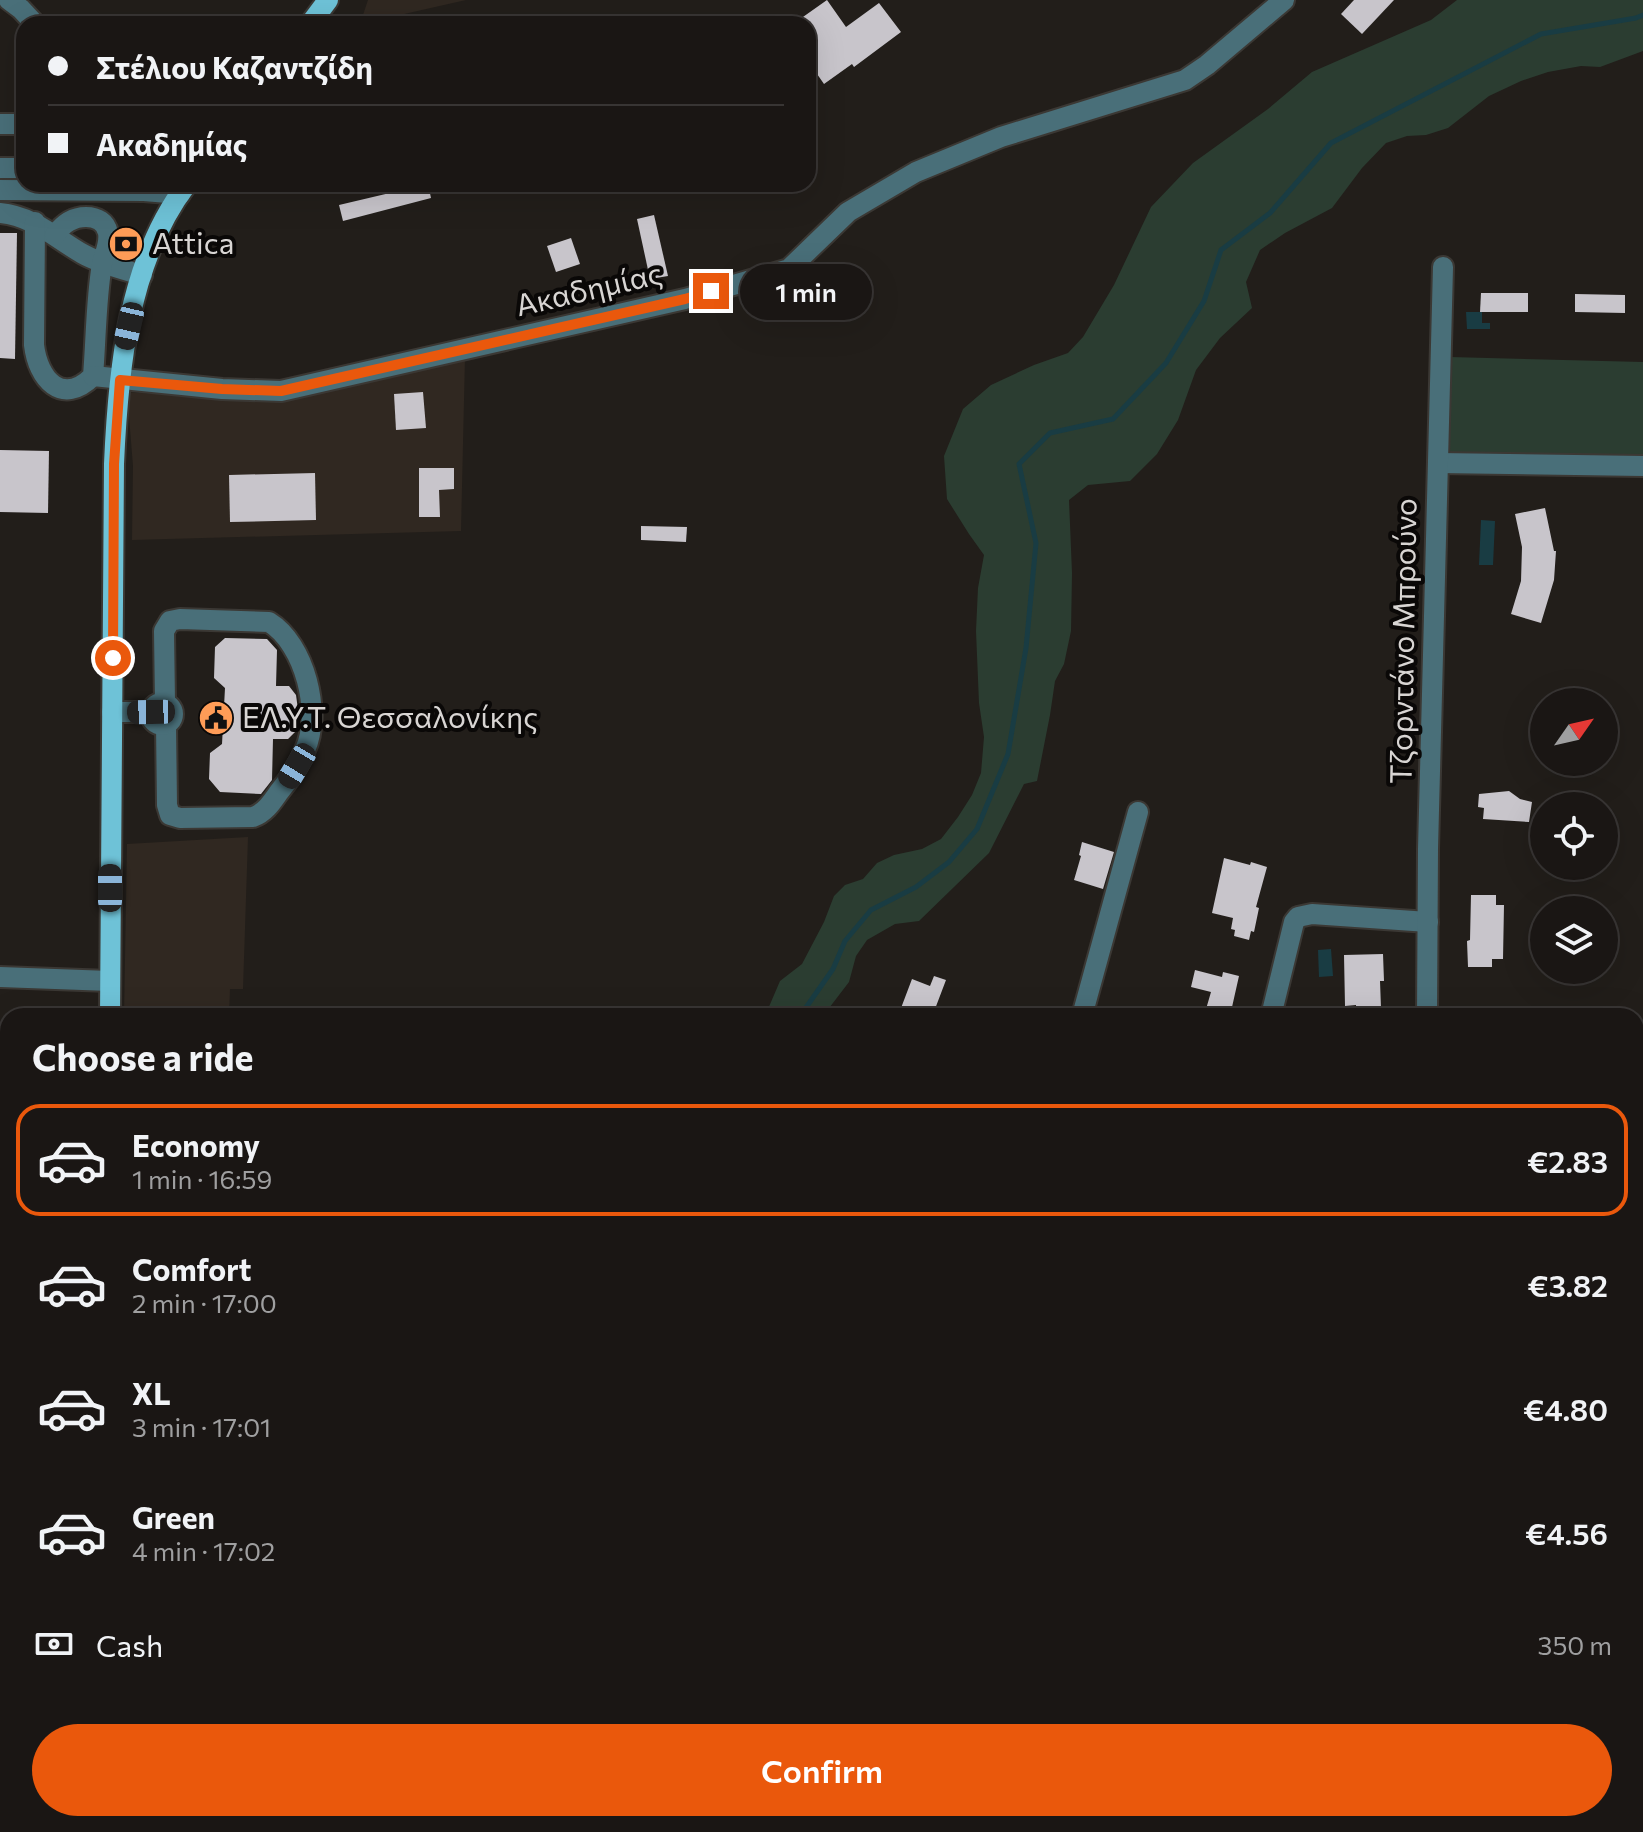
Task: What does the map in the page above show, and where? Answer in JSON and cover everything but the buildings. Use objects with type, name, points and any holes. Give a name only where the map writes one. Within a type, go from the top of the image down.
[{"type":"main road","points":[[110,1008],[114,464],[120,380],[125,342],[142,275],[155,238],[181,192]]},
{"type":"street","points":[[9,0],[28,16]]},
{"type":"street","name":"Ακαδημίας","points":[[93,376],[222,389],[281,391],[685,299],[789,269],[848,212],[916,172],[1001,137],[1185,80],[1284,0]]},
{"type":"street","points":[[0,213],[35,222],[86,256],[142,275]]},
{"type":"street","points":[[35,222],[34,345],[39,368],[54,387],[74,389],[93,376],[108,232],[105,224],[88,216],[69,220],[55,235]]},
{"type":"street","name":"Τζορντάνο Μπρούνο","points":[[1427,1008],[1443,267]]},
{"type":"street","points":[[1438,463],[1643,466]]},
{"type":"street","points":[[180,619],[269,622],[297,653],[310,693],[311,714],[306,749],[285,784],[258,816],[180,818],[170,815],[161,713],[164,631],[166,624],[180,619]]},
{"type":"street","points":[[112,712],[161,713]]},
{"type":"street","points":[[1084,1008],[1138,812]]},
{"type":"street","points":[[1273,1008],[1294,922],[1298,917],[1312,914],[1428,922]]},
{"type":"street","points":[[0,977],[110,981]]},
{"type":"shaded area","points":[[368,0],[466,0],[395,16],[363,16]]},
{"type":"shaded area","points":[[465,357],[461,531],[132,540],[133,466],[127,392],[288,400],[368,378]]},
{"type":"shaded area","points":[[248,837],[243,989],[230,989],[229,1008],[124,1008],[127,844]]},
{"type":"green space","points":[[1457,0],[1643,0],[1643,51],[1600,67],[1581,66],[1521,81],[1489,96],[1448,128],[1386,143],[1362,168],[1332,208],[1260,250],[1246,282],[1252,308],[1220,338],[1196,370],[1178,420],[1157,454],[1130,481],[1088,485],[1069,500],[1071,631],[1064,664],[1055,681],[1037,781],[1024,784],[989,853],[919,921],[895,924],[867,940],[856,956],[849,982],[829,1008],[768,1008],[780,981],[802,964],[834,896],[845,885],[863,879],[877,863],[894,855],[922,849],[941,839],[972,795],[981,773],[984,737],[979,703],[976,631],[978,588],[984,555],[947,499],[944,456],[963,409],[991,385],[1068,353],[1083,337],[1114,285],[1151,207],[1193,163],[1268,109],[1312,72],[1431,20]]},
{"type":"green space","points":[[1450,357],[1643,362],[1643,462],[1446,459]]},
{"type":"water","points":[[1466,312],[1482,312],[1482,323],[1490,323],[1490,329],[1467,329]]},
{"type":"water","points":[[1481,520],[1495,521],[1493,565],[1479,565]]},
{"type":"water","points":[[1331,949],[1333,976],[1319,977],[1318,950]]},
{"type":"waterway","points":[[806,1008],[833,969],[845,941],[871,910],[916,887],[949,862],[977,829],[1008,754],[1026,648],[1036,543],[1019,464],[1050,433],[1113,419],[1166,363],[1204,301],[1221,250],[1270,213],[1331,143],[1541,34],[1643,15]]},
{"type":"place","name":"Attica","points":[[126,244]]},
{"type":"place","name":"ΕΛ.Υ.Τ. Θεσσαλονίκης","points":[[216,718]]},
{"type":"route","points":[[113,658],[114,464],[120,380],[281,391],[711,291]]}]
